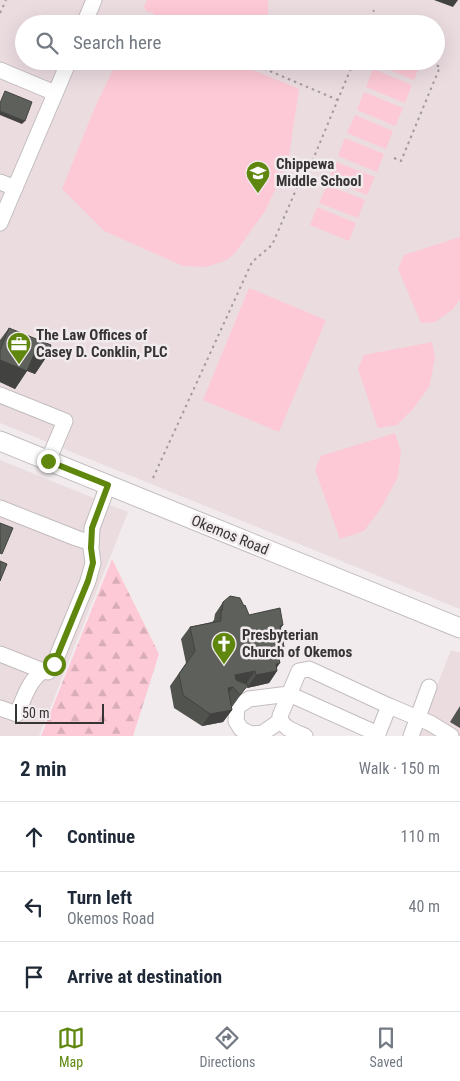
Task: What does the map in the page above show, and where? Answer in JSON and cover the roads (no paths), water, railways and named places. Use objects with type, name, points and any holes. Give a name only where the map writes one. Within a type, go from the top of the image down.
[{"type":"main road","name":"Okemos Road","points":[[0,441],[460,628]]},
{"type":"street","points":[[88,15],[94,0]]},
{"type":"street","points":[[0,70],[55,93]]},
{"type":"street","points":[[0,223],[64,70]]},
{"type":"street","points":[[0,182],[15,188]]},
{"type":"street","points":[[0,395],[65,421],[48,461]]},
{"type":"street","points":[[0,654],[48,672],[54,664],[88,581],[93,563],[92,528],[108,485]]},
{"type":"street","points":[[0,508],[91,543]]},
{"type":"street","points":[[280,722],[280,716],[299,671],[309,670],[430,723],[451,736]]},
{"type":"street","points":[[0,708],[17,714],[30,683],[43,671]]},
{"type":"street","points":[[410,736],[429,687]]},
{"type":"street","points":[[280,722],[263,733],[252,734],[241,729],[236,721],[237,707],[249,699],[289,694],[377,735],[389,706]]},
{"type":"street","points":[[280,722],[305,736]]},
{"type":"place","name":"Chippewa Middle School","points":[[258,194]]},
{"type":"place","name":"The Law Offices of Casey D. Conklin, PLC","points":[[19,365]]},
{"type":"place","name":"Presbyterian Church of Okemos","points":[[224,665]]}]
